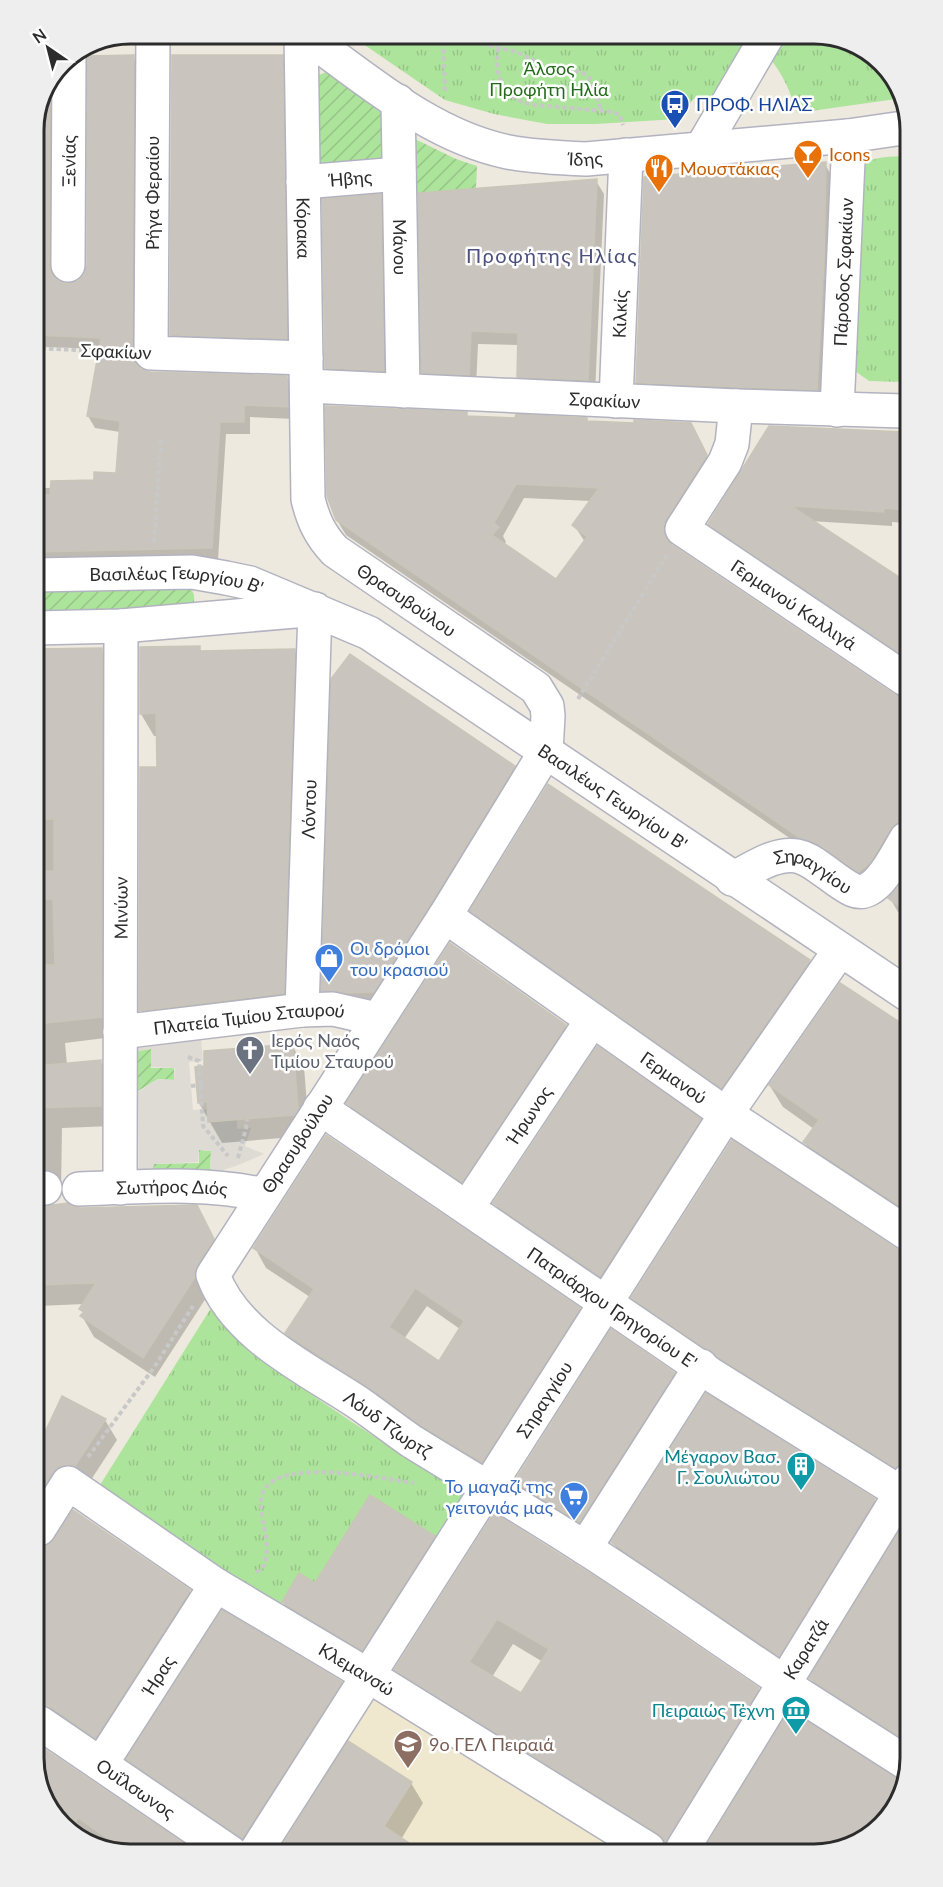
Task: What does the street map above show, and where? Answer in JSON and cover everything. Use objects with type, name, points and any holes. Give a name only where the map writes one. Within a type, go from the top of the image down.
[{"type":"street","name":"Ρήγα Φεραίου","points":[[151,353],[153,44]]},
{"type":"street","name":"Κόρακα","points":[[302,44],[307,422]]},
{"type":"street","name":"Ίδης","points":[[318,44],[432,123],[468,140],[506,152],[546,158],[586,159],[899,129]]},
{"type":"street","points":[[701,149],[763,44]]},
{"type":"street","name":"Ξενίας","points":[[68,265],[69,78]]},
{"type":"street","name":"Μάνου","points":[[398,101],[402,391]]},
{"type":"street","name":"Πάροδος Σφακίων","points":[[837,410],[848,135]]},
{"type":"street","name":"Κιλκίς","points":[[616,401],[626,155]]},
{"type":"street","name":"Ήβης","points":[[303,182],[399,174]]},
{"type":"street","name":"Σφακίων","points":[[151,353],[306,372],[402,391],[899,411]]},
{"type":"street","points":[[682,530],[732,444],[736,406]]},
{"type":"street","name":"Θρασυβούλου","points":[[213,1275],[445,916],[546,751],[547,706],[536,688],[335,551],[325,540],[317,527],[308,499],[307,422]]},
{"type":"street","name":"Γερμανού Καλλιγά","points":[[682,530],[899,675]]},
{"type":"street","name":"Βασιλέως Γεωργίου Β'","points":[[44,575],[192,572],[226,578],[250,583],[369,633],[732,879],[899,989]]},
{"type":"street","name":"Βασιλέως Γεωργίου Β'","points":[[44,628],[121,626],[315,609]]},
{"type":"street","name":"Λόντου","points":[[302,1010],[315,609]]},
{"type":"street","name":"Μινύων","points":[[120,1188],[121,626]]},
{"type":"street","name":"Σηραγγίου","points":[[732,879],[774,858],[797,856],[808,860],[853,890],[870,890],[878,883],[899,850]]},
{"type":"street","name":"Γερμανού","points":[[445,916],[726,1114],[899,1228]]},
{"type":"street","name":"Σηραγγίου","points":[[261,1843],[726,1114],[840,950]]},
{"type":"street","name":"Πλατεία Τιμίου Σταυρού","points":[[120,1032],[302,1010],[333,1009],[377,1019]]},
{"type":"street","name":"Ήρωνος","points":[[467,1208],[592,1020]]},
{"type":"street","name":"Πατριάρχου Γρηγορίου Ε'","points":[[320,1108],[701,1366],[899,1486]]},
{"type":"street","name":"Σωτήρος Διός","points":[[79,1189],[201,1186],[237,1189],[264,1195]]},
{"type":"street","name":"Λόυδ Τζωρτζ","points":[[213,1275],[225,1301],[246,1324],[302,1368],[585,1548],[797,1693],[899,1758]]},
{"type":"street","points":[[585,1548],[701,1366]]},
{"type":"street","points":[[44,1521],[68,1483]]},
{"type":"street","name":"Κλεμανσώ","points":[[68,1483],[216,1585],[369,1676],[640,1844]]},
{"type":"street","name":"Καρατζά","points":[[686,1844],[784,1682],[899,1501]]},
{"type":"street","name":"Ήρας","points":[[101,1764],[216,1585]]},
{"type":"street","name":"Ουΐλσωνος","points":[[44,1727],[217,1843]]},
{"type":"path","points":[[432,123],[445,100],[442,44]]},
{"type":"path","points":[[488,44],[517,52],[550,68],[582,72],[592,81],[602,111]]},
{"type":"path","points":[[498,46],[500,77],[504,89],[513,99],[524,104],[614,112],[620,116],[623,126],[626,155]]},
{"type":"path","name":"Σφακίων","points":[[44,348],[151,353]]},
{"type":"path","points":[[152,573],[161,440]]},
{"type":"path","points":[[575,704],[682,530]]},
{"type":"path","points":[[199,1060],[203,1085],[203,1126],[230,1158]]},
{"type":"path","points":[[191,1086],[203,1085]]},
{"type":"path","points":[[246,1128],[247,1119]]},
{"type":"path","points":[[68,1483],[155,1366],[213,1275]]},
{"type":"path","points":[[253,1574],[262,1569],[266,1563],[267,1545],[260,1503],[261,1494],[266,1485],[274,1480],[297,1473],[319,1472],[355,1474],[422,1484],[447,1479],[457,1468]]},
{"type":"shaded area","points":[[201,1039],[203,1060],[189,1062],[193,1110],[207,1109],[209,1122],[237,1120],[237,1129],[251,1128],[245,1146],[264,1154],[210,1174],[211,1151],[199,1150],[198,1162],[154,1164],[152,1176],[139,1177],[138,1092],[158,1079],[174,1080],[175,1068],[151,1067],[151,1049],[137,1051],[137,1047]]},
{"type":"shaded area","name":"9ο ΓΕΛ Πειραιά","points":[[371,1691],[612,1844],[274,1843]]},
{"type":"green space","name":"Άλσος Προφήτη Ηλία","points":[[363,44],[744,44],[712,96],[696,96],[677,119],[596,124],[547,124],[494,114],[445,100]]},
{"type":"green space","points":[[782,44],[831,45],[847,50],[866,61],[882,77],[894,99],[797,113],[787,86],[772,61]]},
{"type":"green space","points":[[326,72],[385,113],[389,161],[320,172],[317,76]]},
{"type":"green space","points":[[415,139],[456,159],[477,166],[476,188],[416,193]]},
{"type":"green space","points":[[899,156],[899,382],[869,381],[855,371],[861,167],[875,159]]},
{"type":"green space","points":[[44,585],[187,585],[194,595],[192,608],[44,616]]},
{"type":"green space","points":[[151,1049],[151,1068],[174,1068],[174,1080],[158,1079],[138,1091],[137,1051]]},
{"type":"green space","points":[[199,1150],[211,1151],[210,1174],[153,1176],[153,1164],[199,1163]]},
{"type":"green space","points":[[211,1308],[248,1346],[289,1379],[355,1424],[468,1495],[441,1540],[370,1496],[315,1583],[299,1573],[278,1609],[95,1493]]},
{"type":"building","points":[[134,55],[132,353],[134,362],[141,369],[150,372],[287,376],[288,407],[244,405],[244,422],[220,422],[212,548],[44,552],[44,495],[50,495],[51,481],[94,480],[94,472],[116,473],[120,421],[87,416],[101,338],[44,335],[44,124],[46,107],[50,96],[49,265],[51,274],[58,281],[68,284],[78,281],[84,275],[87,265],[87,56]]},
{"type":"building","points":[[172,55],[283,55],[287,339],[170,335]]},
{"type":"building","points":[[826,162],[824,260],[817,390],[636,383],[644,177]]},
{"type":"building","points":[[597,179],[588,380],[517,377],[518,333],[471,331],[469,375],[421,373],[418,193]]},
{"type":"building","points":[[381,194],[384,371],[325,368],[322,199]]},
{"type":"building","points":[[325,406],[467,412],[467,416],[515,418],[516,414],[587,418],[587,421],[634,423],[634,420],[691,423],[707,455],[666,519],[663,529],[666,538],[672,545],[899,696],[899,822],[890,829],[870,863],[858,872],[818,844],[800,838],[336,520],[327,496]],"holes":[[[516,484],[599,488],[572,525],[587,537],[556,579],[492,535],[499,527],[494,523]]]},
{"type":"building","points":[[769,426],[899,432],[899,509],[884,508],[884,512],[791,506],[899,577],[899,653],[708,524]]},
{"type":"building","points":[[200,646],[200,651],[295,649],[284,993],[139,1011],[140,767],[157,767],[156,713],[140,714],[140,647]]},
{"type":"building","points":[[102,648],[102,1017],[44,1023],[44,965],[55,965],[53,899],[44,899],[44,872],[54,871],[54,819],[44,819],[44,649]]},
{"type":"building","points":[[350,654],[515,766],[374,992],[345,993],[321,991],[331,679]]},
{"type":"building","points":[[548,784],[810,960],[721,1088],[470,911]]},
{"type":"building","points":[[899,885],[899,906],[888,898]]},
{"type":"building","points":[[450,943],[566,1025],[462,1182],[346,1103]]},
{"type":"building","points":[[840,983],[899,1022],[899,1205],[803,1142],[819,1120],[769,1085]]},
{"type":"building","name":"Ιερός Ναός Τιμίου Σταυρού","points":[[293,1044],[298,1109],[294,1115],[208,1122],[207,1102],[198,1103],[195,1067],[204,1066],[204,1051]]},
{"type":"building","points":[[597,1046],[701,1119],[600,1276],[493,1203]]},
{"type":"building","points":[[101,1060],[101,1106],[44,1108],[44,1065]]},
{"type":"building","points":[[326,1135],[580,1308],[482,1462],[421,1425],[371,1389],[285,1333],[314,1289],[253,1248]],"holes":[[[415,1288],[464,1321],[439,1361],[389,1327]]]},
{"type":"building","points":[[732,1140],[899,1250],[899,1465],[896,1468],[720,1358],[631,1298]]},
{"type":"building","points":[[68,1203],[80,1208],[197,1205],[214,1239],[197,1265],[195,1277],[143,1358],[80,1316],[84,1312],[79,1309],[96,1283],[44,1285],[44,1206]]},
{"type":"building","points":[[611,1329],[675,1373],[579,1522],[514,1482]]},
{"type":"building","points":[[706,1393],[875,1499],[779,1656],[611,1542]]},
{"type":"building","points":[[62,1396],[106,1419],[75,1466],[69,1464],[59,1467],[44,1486],[44,1434]]},
{"type":"building","points":[[370,1495],[435,1536],[362,1650],[282,1602],[299,1573],[315,1583]]},
{"type":"building","points":[[73,1510],[190,1590],[95,1738],[51,1707],[44,1706],[44,1546],[54,1539]]},
{"type":"building","points":[[494,1513],[600,1580],[759,1688],[665,1843],[658,1833],[394,1670]],"holes":[[[497,1619],[549,1649],[521,1693],[469,1662]]]},
{"type":"building","points":[[899,1531],[899,1736],[809,1678]]},
{"type":"building","points":[[222,1610],[342,1682],[242,1838],[126,1759]]},
{"type":"building","points":[[789,1710],[897,1778],[893,1791],[878,1814],[866,1826],[847,1837],[814,1844],[708,1844]]},
{"type":"building","points":[[348,1741],[412,1782],[384,1826],[410,1843],[284,1843]]},
{"type":"building","points":[[44,1749],[183,1843],[113,1842],[78,1818],[74,1823],[61,1810],[50,1791],[45,1775]]},
{"type":"place","name":"ΠΡΟΦ. ΗΛΙΑΣ","points":[[675,130]]},
{"type":"place","name":"Icons","points":[[808,180]]},
{"type":"place","name":"Μουστάκιας","points":[[659,194]]},
{"type":"place","name":"Οι δρόμοι του κρασιού","points":[[329,984]]},
{"type":"place","name":"Ιερός Ναός Τιμίου Σταυρού","points":[[250,1076]]},
{"type":"place","name":"Μέγαρον Βασ. Γ. Σουλιώτου","points":[[801,1492]]},
{"type":"place","name":"Το μαγαζί της γειτονιάς μας","points":[[574,1522]]},
{"type":"place","name":"Πειραιώς Τἐχνη","points":[[796,1736]]},
{"type":"place","name":"9ο ΓΕΛ Πειραιά","points":[[408,1770]]},
{"type":"district","name":"Προφήτης Ηλίας","points":[[552,255]]}]
